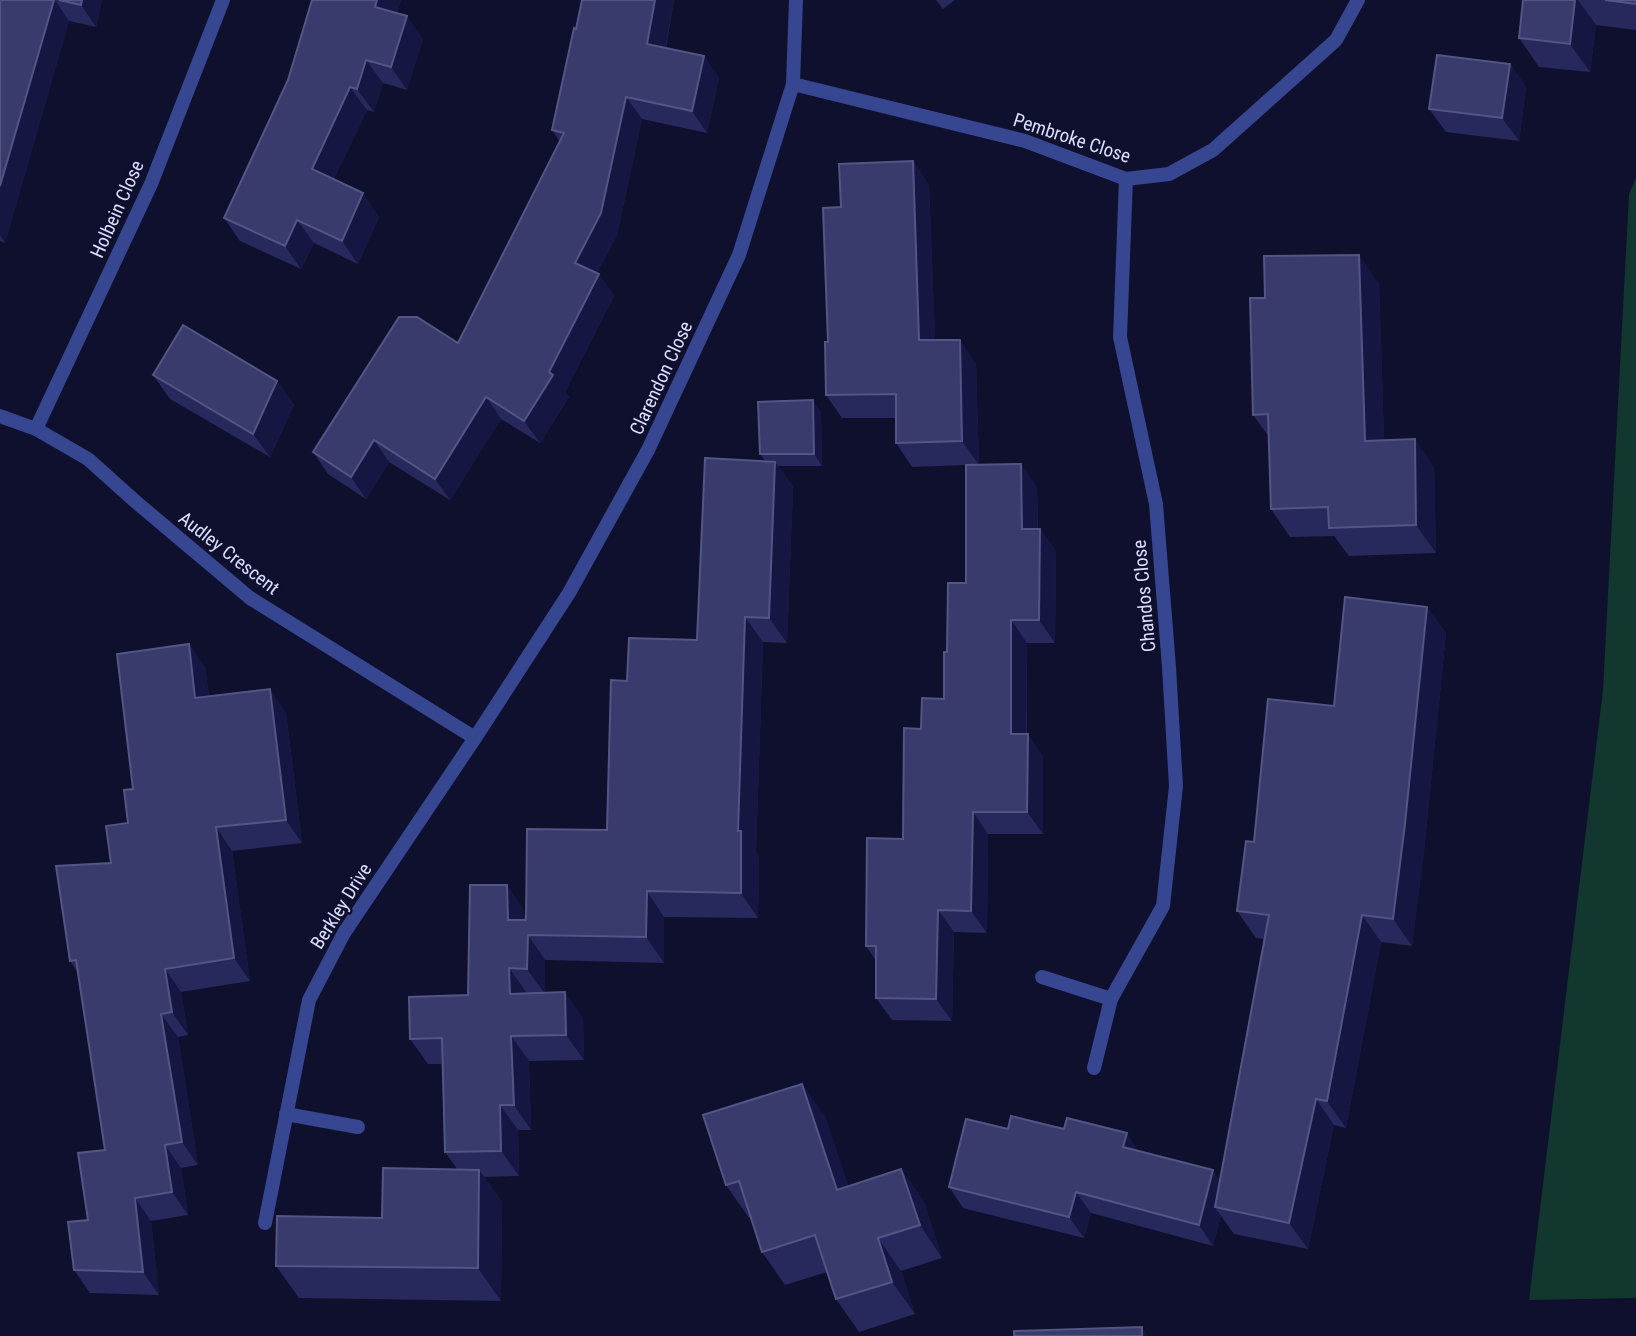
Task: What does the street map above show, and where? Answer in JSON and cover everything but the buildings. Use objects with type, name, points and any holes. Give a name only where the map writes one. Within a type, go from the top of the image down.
[{"type":"street","name":"Holbein Close","points":[[36,429],[151,184],[223,0]]},
{"type":"street","name":"Clarendon Close","points":[[475,738],[569,593],[648,450],[738,255],[793,84],[796,0]]},
{"type":"street","name":"Pembroke Close","points":[[793,84],[1025,141],[1125,179],[1169,174],[1213,150],[1336,40],[1358,0]]},
{"type":"street","name":"Chandos Close","points":[[1094,1068],[1111,999],[1163,906],[1176,786],[1156,504],[1120,337],[1125,179]]},
{"type":"street","name":"Audley Crescent","points":[[0,416],[36,429],[88,459],[250,598],[475,738]]},
{"type":"street","name":"Berkley Drive","points":[[265,1223],[309,1000],[344,933],[475,738]]},
{"type":"street","points":[[1042,977],[1111,999]]},
{"type":"street","points":[[286,1114],[358,1127]]},
{"type":"green space","points":[[1636,178],[1636,1298],[1529,1300],[1603,690],[1629,194]]}]
